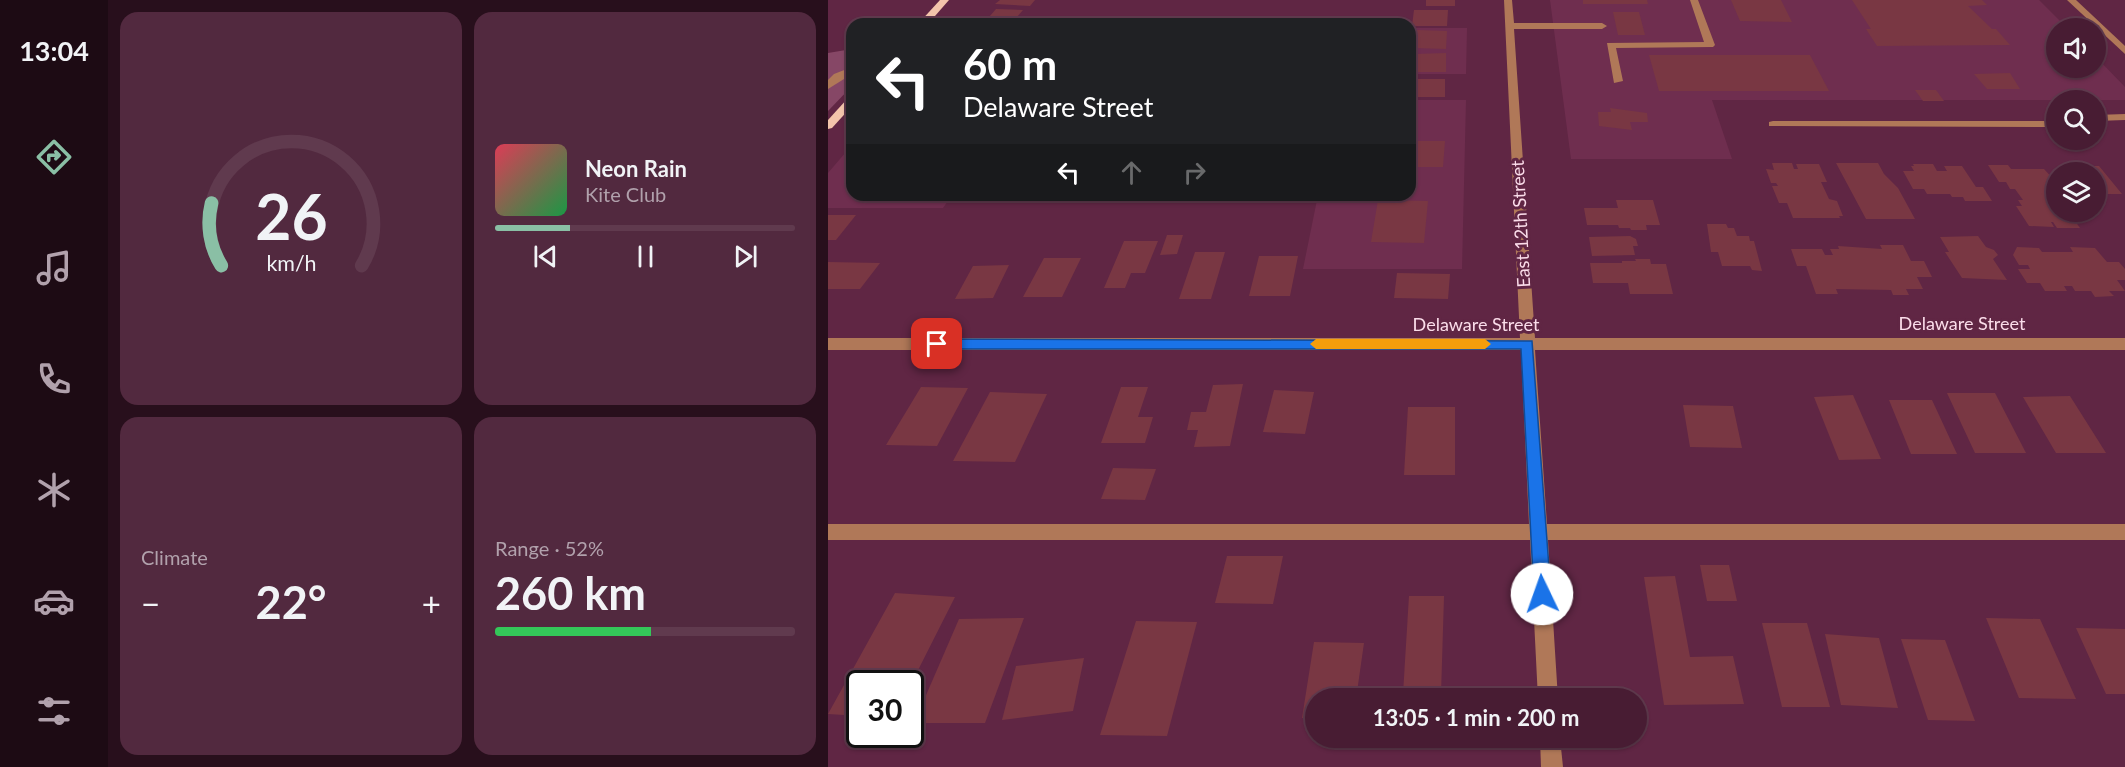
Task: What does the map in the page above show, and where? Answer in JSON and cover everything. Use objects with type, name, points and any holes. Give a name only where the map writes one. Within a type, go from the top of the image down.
[{"type":"main road","points":[[928,18],[945,0]]},
{"type":"main road","points":[[828,126],[846,106]]},
{"type":"street","name":"East 12th Street","points":[[1508,0],[1547,688]]},
{"type":"street","points":[[1618,81],[1610,45],[1710,45],[1694,0]]},
{"type":"street","points":[[2072,0],[2125,51]]},
{"type":"street","points":[[1510,26],[1602,26]]},
{"type":"street","points":[[828,86],[838,76],[846,73]]},
{"type":"street","points":[[2106,118],[2125,117]]},
{"type":"street","points":[[1773,124],[2046,124]]},
{"type":"street","name":"Delaware Street","points":[[828,344],[2125,344]]},
{"type":"street","points":[[828,532],[2125,532]]},
{"type":"street","points":[[1551,748],[1552,767]]},
{"type":"shaded area","points":[[1550,0],[2039,0],[2057,18],[2046,18],[2046,78],[2106,78],[2106,67],[2125,87],[2125,100],[2106,100],[2106,90],[2046,90],[2046,100],[1712,100],[1732,159],[1571,159]]},
{"type":"shaded area","points":[[1416,28],[1467,28],[1466,74],[1416,74]]},
{"type":"shaded area","points":[[846,50],[846,92],[828,111],[828,53]]},
{"type":"shaded area","points":[[1416,100],[1466,100],[1462,269],[1303,269],[1317,201],[1416,201]]},
{"type":"shaded area","points":[[846,152],[846,201],[948,201],[943,208],[828,208],[828,173]]},
{"type":"building","points":[[1000,0],[1035,0],[1030,6],[995,4]]},
{"type":"building","points":[[1426,0],[1455,0],[1455,6],[1426,6]]},
{"type":"building","points":[[1583,0],[1647,0],[1648,4],[1583,4]]},
{"type":"building","points":[[1731,0],[1781,0],[1792,22],[1740,21]]},
{"type":"building","points":[[1852,0],[1982,0],[1987,5],[1968,6],[1992,29],[1996,29],[2010,45],[1877,46],[1866,29],[1871,29]]},
{"type":"building","points":[[996,9],[1023,10],[1017,17],[1024,17],[1023,18],[988,18]]},
{"type":"building","points":[[1414,10],[1448,10],[1447,26],[1416,26],[1416,18],[1413,18]]},
{"type":"building","points":[[1613,12],[1639,12],[1645,35],[1618,35]]},
{"type":"building","points":[[1417,30],[1447,31],[1446,49],[1416,48]]},
{"type":"building","points":[[1446,53],[1446,72],[1416,72],[1416,54]]},
{"type":"building","points":[[1649,55],[1810,55],[1829,91],[1659,91]]},
{"type":"building","points":[[2010,73],[2020,89],[1987,89],[1974,74]]},
{"type":"building","points":[[1416,79],[1445,79],[1445,97],[1416,97]]},
{"type":"building","points":[[1915,90],[1936,90],[1944,101],[1923,101]]},
{"type":"building","points":[[1610,108],[1647,113],[1648,122],[1630,122],[1632,130],[1599,126],[1598,112],[1611,112]]},
{"type":"building","points":[[1416,141],[1445,141],[1443,167],[1416,167]]},
{"type":"building","points":[[1772,163],[1792,163],[1794,169],[1798,169],[1796,164],[1819,164],[1827,182],[1821,182],[1829,199],[1837,201],[1843,216],[1839,216],[1840,218],[1793,218],[1787,203],[1779,203],[1772,186],[1778,186],[1776,183],[1771,183],[1766,169],[1774,170]]},
{"type":"building","points":[[1836,163],[1878,163],[1884,174],[1898,188],[1915,219],[1866,219]]},
{"type":"building","points":[[1913,164],[1933,164],[1937,171],[1947,171],[1944,166],[1962,166],[1976,187],[1983,187],[1992,201],[1965,201],[1963,197],[1952,197],[1950,194],[1927,194],[1924,189],[1913,189],[1903,171],[1914,171],[1911,166],[1914,166]]},
{"type":"building","points":[[1988,165],[2008,165],[2011,169],[2044,169],[2046,171],[2046,222],[2051,222],[2054,227],[2029,226],[2016,206],[2022,206],[2018,200],[2023,200],[2015,189],[2010,189],[2006,182],[1999,182]]},
{"type":"building","points":[[2106,175],[2122,194],[2106,194]]},
{"type":"building","points":[[1616,200],[1653,200],[1660,225],[1646,225],[1647,230],[1631,230],[1630,228],[1619,228],[1618,225],[1587,225],[1584,208],[1618,208]]},
{"type":"building","points":[[1378,201],[1428,201],[1424,243],[1371,242]]},
{"type":"building","points":[[828,215],[856,215],[836,240],[828,240]]},
{"type":"building","points":[[2053,222],[2076,222],[2080,228],[2057,228]]},
{"type":"building","points":[[1707,224],[1726,224],[1728,228],[1734,228],[1737,236],[1749,236],[1750,241],[1754,241],[1762,271],[1752,270],[1750,266],[1722,266],[1718,252],[1711,252]]},
{"type":"building","points":[[1167,235],[1183,235],[1177,254],[1160,255]]},
{"type":"building","points":[[1630,236],[1636,239],[1638,246],[1633,246],[1635,255],[1592,256],[1589,237]]},
{"type":"building","points":[[1978,236],[1986,247],[1994,250],[1998,255],[1993,259],[2007,280],[1962,278],[1945,252],[1949,252],[1940,237]]},
{"type":"building","points":[[1124,241],[1158,241],[1145,273],[1131,273],[1125,288],[1104,288]]},
{"type":"building","points":[[1880,245],[1903,245],[1911,261],[1924,261],[1932,277],[1917,277],[1923,289],[1906,289],[1909,295],[1893,295],[1891,290],[1836,289],[1838,294],[1816,294],[1806,266],[1797,266],[1791,249],[1822,249],[1825,255],[1833,255],[1830,249],[1839,249],[1838,246],[1882,249]]},
{"type":"building","points":[[2017,247],[2039,248],[2042,252],[2073,252],[2070,247],[2095,248],[2107,262],[2119,262],[2125,269],[2125,280],[2117,280],[2125,291],[2109,291],[2114,296],[2095,297],[2091,291],[2075,291],[2072,286],[2064,286],[2067,291],[2045,291],[2040,283],[2027,283],[2018,269],[2030,269],[2028,265],[2019,265],[2013,255]]},
{"type":"building","points":[[1195,252],[1225,252],[1211,299],[1179,299]]},
{"type":"building","points":[[1259,256],[1298,256],[1290,296],[1249,296]]},
{"type":"building","points":[[1044,258],[1081,258],[1062,297],[1023,297]]},
{"type":"building","points":[[1635,259],[1650,259],[1651,264],[1666,264],[1673,294],[1630,294],[1628,283],[1593,283],[1590,263],[1622,263],[1622,261],[1636,261]]},
{"type":"building","points":[[828,262],[880,263],[860,289],[828,289]]},
{"type":"building","points":[[1009,265],[993,298],[955,299],[973,266]]},
{"type":"building","points":[[1397,273],[1450,274],[1448,299],[1394,298]]},
{"type":"building","points":[[1243,384],[1230,446],[1194,447],[1198,430],[1187,430],[1191,412],[1206,412],[1213,385]]},
{"type":"building","points":[[921,387],[968,388],[937,446],[886,445]]},
{"type":"building","points":[[1121,387],[1148,387],[1138,417],[1153,417],[1145,443],[1101,443]]},
{"type":"building","points":[[1274,390],[1314,392],[1305,434],[1263,432]]},
{"type":"building","points":[[990,392],[1047,394],[1015,462],[953,461]]},
{"type":"building","points":[[1947,393],[1995,393],[2026,453],[1975,453]]},
{"type":"building","points":[[1853,395],[1881,459],[1839,460],[1814,397]]},
{"type":"building","points":[[2070,396],[2106,453],[2056,453],[2023,397]]},
{"type":"building","points":[[1889,400],[1932,400],[1957,454],[1911,454]]},
{"type":"building","points":[[1683,405],[1733,406],[1742,448],[1690,447]]},
{"type":"building","points":[[1408,407],[1455,407],[1455,475],[1404,475]]},
{"type":"building","points":[[1113,468],[1156,469],[1145,500],[1101,499]]},
{"type":"building","points":[[1227,556],[1283,556],[1273,604],[1215,603]]},
{"type":"building","points":[[1700,565],[1729,565],[1737,601],[1707,601]]},
{"type":"building","points":[[1675,576],[1690,657],[1733,656],[1744,704],[1664,705],[1644,577]]},
{"type":"building","points":[[895,593],[955,597],[918,670],[852,670]]},
{"type":"building","points":[[1409,596],[1444,596],[1441,688],[1403,688]]},
{"type":"building","points":[[1024,618],[985,723],[924,723],[924,700],[959,619]]},
{"type":"building","points":[[1986,618],[2040,619],[2076,699],[2019,698]]},
{"type":"building","points":[[1136,621],[1197,622],[1167,736],[1100,735]]},
{"type":"building","points":[[1762,623],[1807,623],[1830,707],[1782,707]]},
{"type":"building","points":[[2076,628],[2125,629],[2125,694],[2106,694]]},
{"type":"building","points":[[1825,634],[1879,638],[1898,708],[1841,705]]},
{"type":"building","points":[[1901,639],[1945,640],[1975,721],[1928,720]]},
{"type":"building","points":[[1314,642],[1364,643],[1358,688],[1307,688]]},
{"type":"building","points":[[1084,658],[1073,711],[1002,720],[1016,666]]},
{"type":"building","points":[[846,681],[846,715],[828,714]]},
{"type":"building","points":[[1305,699],[1305,718],[1302,718]]},
{"type":"slow traffic","points":[[1316,344],[1485,344]]},
{"type":"route","points":[[937,344],[1528,344],[1542,594]]}]
